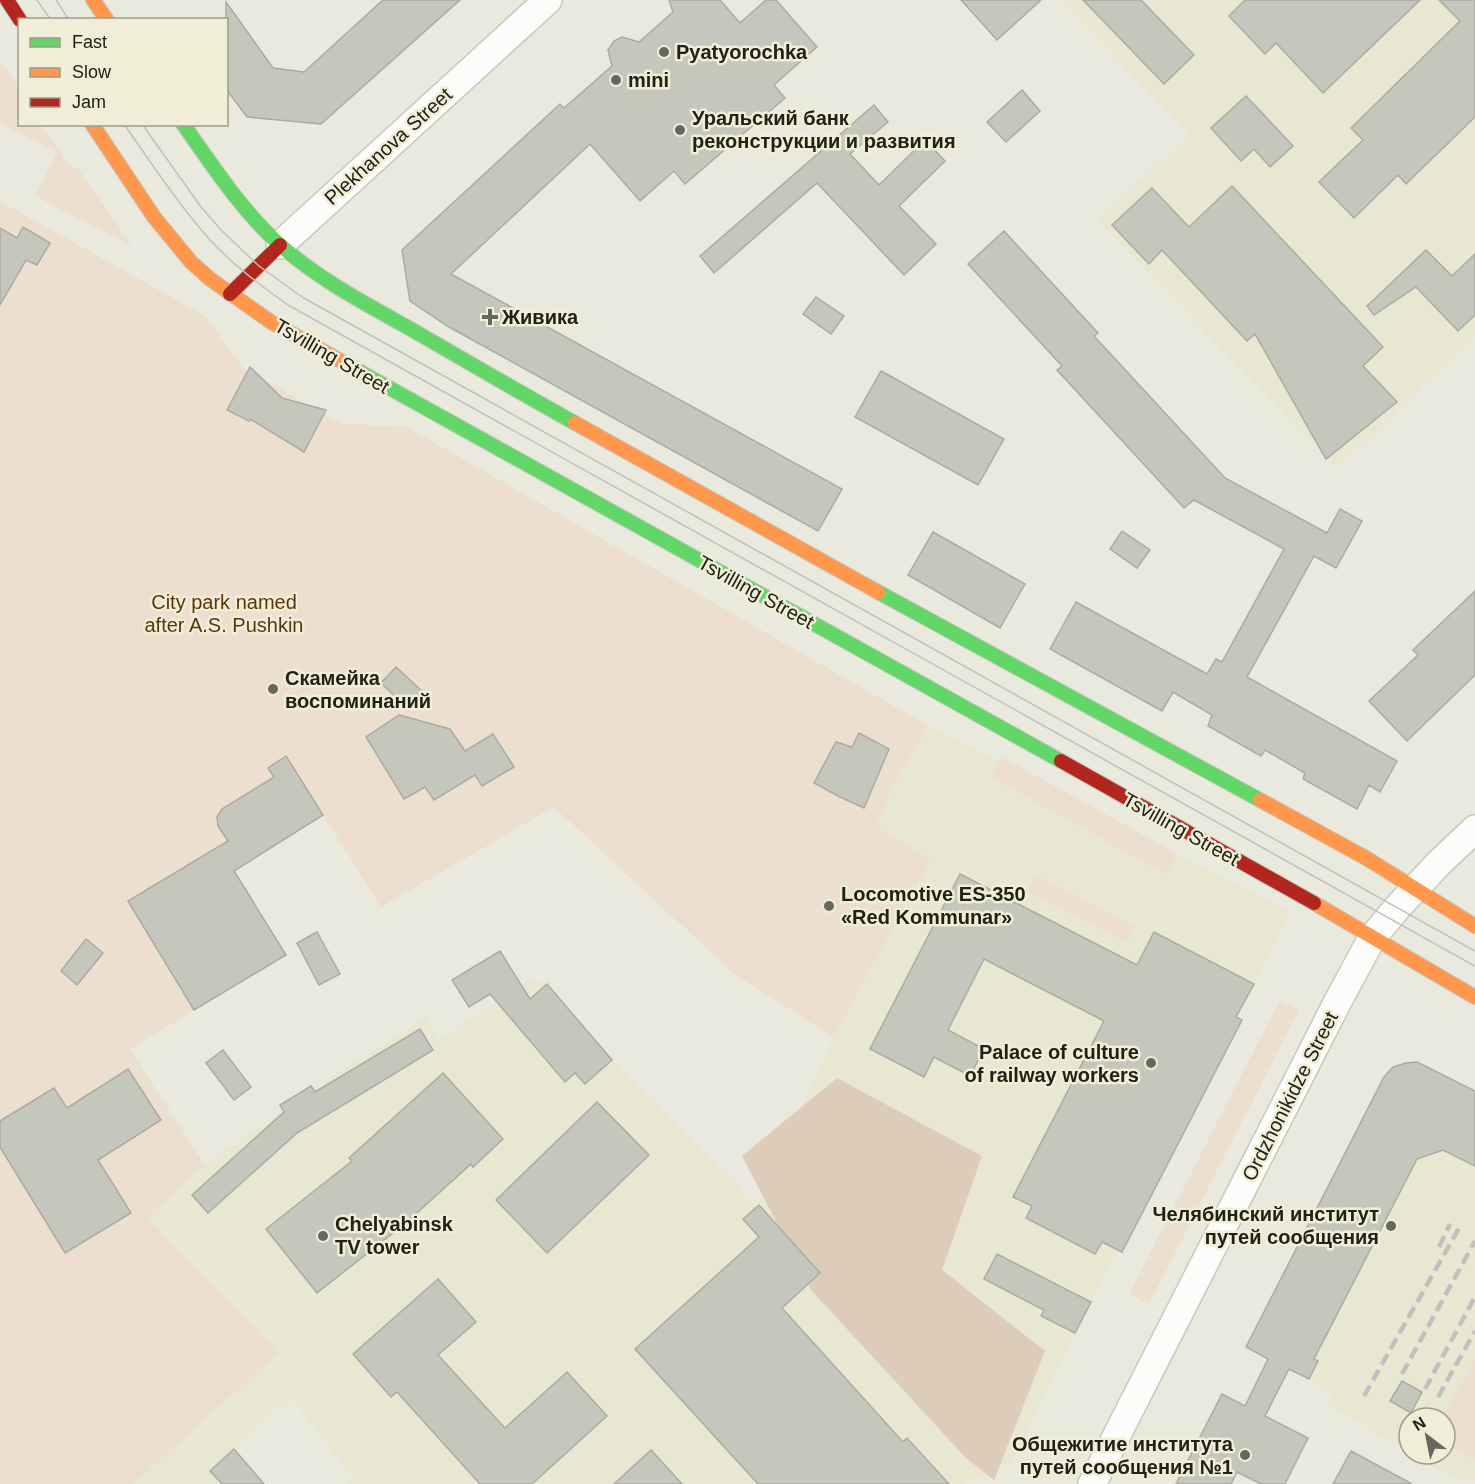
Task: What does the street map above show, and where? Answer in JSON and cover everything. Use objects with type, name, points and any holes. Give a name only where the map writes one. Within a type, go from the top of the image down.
[{"type":"main road","points":[[7,0],[19,18]]},
{"type":"main road","points":[[93,0],[106,18]]},
{"type":"main road","name":"Tsvilling Street","points":[[93,126],[154,217],[191,262],[210,279],[271,322],[1333,914],[1475,997]]},
{"type":"main road","points":[[184,126],[245,208],[280,245],[311,271],[559,414],[838,570],[1366,858],[1475,926]]},
{"type":"main road","name":"Plekhanova Street","points":[[230,294],[280,245]]},
{"type":"street","name":"Plekhanova Street","points":[[280,245],[548,0]]},
{"type":"street","name":"Ordzhonikidze Street","points":[[1092,1484],[1372,938],[1396,908],[1475,829]]},
{"type":"shaded area","points":[[1059,0],[1475,0],[1475,336],[1337,468],[1097,220],[1190,134]]},
{"type":"shaded area","points":[[929,726],[1291,912],[1098,1288],[1012,1462],[961,1484],[346,1484],[353,1477],[290,1397],[234,1449],[264,1484],[133,1484],[277,1353],[147,1217],[205,1165],[308,1092],[425,1017],[440,1040],[531,979],[547,984],[612,1060],[757,1207],[833,1037],[931,861],[876,826],[895,782]]},
{"type":"shaded area","name":"Челябинский институт путей сообщения","points":[[1417,1062],[1430,1068],[1442,1083],[1446,1076],[1475,1091],[1475,1479],[1460,1482],[1433,1466],[1457,1466],[1457,1406],[1397,1406],[1397,1445],[1328,1405],[1332,1396],[1309,1379],[1246,1347],[1372,1100],[1379,1105],[1378,1089],[1384,1077],[1393,1067]]},
{"type":"shaded area","points":[[837,1078],[982,1156],[942,1270],[1045,1351],[994,1480],[966,1458],[812,1291],[742,1156]]},
{"type":"green space","points":[[0,60],[18,86],[18,126],[42,126],[73,169],[77,167],[132,246],[35,196],[57,152],[0,123]]},
{"type":"green space","name":"City park named after A.S. Pushkin","points":[[0,201],[205,316],[243,368],[342,424],[405,426],[929,726],[895,782],[876,826],[931,860],[833,1037],[733,973],[554,807],[381,907],[323,815],[235,871],[286,955],[130,1049],[205,1165],[147,1217],[278,1353],[133,1484],[0,1484]]},
{"type":"green space","points":[[1002,757],[1178,854],[1167,875],[991,777]]},
{"type":"green space","points":[[1036,875],[1135,927],[1127,943],[1028,892]]},
{"type":"green space","points":[[1280,1000],[1299,1010],[1149,1304],[1129,1294]]},
{"type":"green space","points":[[1475,1359],[1475,1460],[1457,1450],[1457,1406],[1449,1406]]},
{"type":"building","points":[[383,0],[460,0],[321,124],[247,117],[228,92],[226,2],[273,68],[304,72]]},
{"type":"building","points":[[669,0],[720,0],[740,23],[766,0],[776,0],[817,47],[774,85],[785,98],[685,184],[674,171],[640,201],[590,144],[451,274],[842,489],[818,531],[449,327],[410,301],[402,250],[560,104],[564,108],[612,66],[608,50],[614,41],[622,37],[639,42],[673,12]]},
{"type":"building","points":[[961,0],[1041,0],[997,40]]},
{"type":"building","points":[[1083,0],[1141,0],[1194,55],[1164,84]]},
{"type":"building","points":[[1245,0],[1420,0],[1323,93],[1276,43],[1265,54],[1229,16]]},
{"type":"building","points":[[1439,0],[1475,0],[1475,117],[1406,184],[1398,175],[1354,218],[1319,182],[1363,140],[1351,128],[1460,21]]},
{"type":"building","points":[[1022,90],[1040,111],[1006,142],[987,122]]},
{"type":"building","points":[[1246,96],[1293,146],[1270,167],[1254,149],[1241,161],[1211,128]]},
{"type":"building","points":[[874,105],[888,122],[850,154],[879,185],[925,140],[945,161],[899,206],[936,244],[904,275],[817,183],[714,273],[700,256]]},
{"type":"building","points":[[1232,186],[1383,347],[1363,366],[1397,402],[1326,459],[1255,334],[1247,341],[1162,250],[1149,264],[1112,225],[1152,188],[1189,227]]},
{"type":"building","points":[[23,227],[50,243],[37,265],[26,260],[0,305],[0,228],[17,238]]},
{"type":"building","points":[[1004,231],[1098,333],[1094,336],[1225,478],[1327,533],[1340,509],[1362,521],[1336,568],[1314,556],[1247,677],[1397,761],[1380,792],[1369,785],[1357,809],[1303,779],[1305,773],[1265,750],[1261,756],[1208,726],[1212,715],[1173,692],[1162,711],[1050,649],[1076,602],[1207,674],[1216,659],[1222,662],[1284,549],[1194,500],[1184,508],[1057,370],[1062,366],[968,264]]},
{"type":"building","points":[[1426,250],[1452,276],[1475,254],[1475,315],[1458,331],[1416,287],[1374,315],[1367,306]]},
{"type":"building","points":[[816,297],[844,316],[831,334],[803,314]]},
{"type":"building","points":[[250,367],[282,398],[326,410],[304,452],[250,419],[249,421],[227,410]]},
{"type":"building","points":[[881,371],[1004,439],[978,485],[855,417]]},
{"type":"building","points":[[1122,531],[1150,550],[1137,568],[1110,549]]},
{"type":"building","points":[[933,532],[1025,584],[1000,628],[908,575]]},
{"type":"building","points":[[1475,591],[1475,675],[1407,741],[1369,701],[1418,655],[1413,650]]},
{"type":"building","points":[[396,667],[425,694],[409,710],[381,683]]},
{"type":"building","points":[[399,715],[450,729],[465,751],[493,734],[514,767],[482,786],[475,775],[434,800],[425,787],[404,799],[366,737]]},
{"type":"building","points":[[859,733],[889,749],[864,808],[814,783],[836,742],[852,747]]},
{"type":"building","points":[[286,756],[323,815],[234,871],[286,955],[194,1010],[128,901],[228,841],[218,826],[217,817],[222,809],[274,777],[268,768]]},
{"type":"building","name":"Palace of culture of railway workers","points":[[960,874],[1137,965],[1154,932],[1254,984],[1236,1017],[1242,1020],[1122,1252],[1102,1242],[1095,1254],[1026,1218],[1032,1206],[1013,1197],[1104,1021],[984,959],[948,1030],[984,1049],[970,1076],[934,1057],[924,1077],[870,1049]]},
{"type":"building","points":[[317,932],[340,974],[319,985],[297,943]]},
{"type":"building","points":[[86,939],[103,953],[77,985],[61,971]]},
{"type":"building","points":[[500,951],[530,999],[547,984],[612,1060],[585,1084],[575,1073],[565,1082],[490,994],[469,1007],[452,980]]},
{"type":"building","points":[[420,1029],[433,1050],[297,1133],[208,1213],[192,1195],[284,1112],[280,1105],[311,1086],[315,1092]]},
{"type":"building","points":[[223,1050],[251,1087],[234,1100],[206,1063]]},
{"type":"building","points":[[1417,1062],[1475,1091],[1475,1166],[1443,1150],[1417,1159],[1314,1359],[1318,1361],[1309,1379],[1289,1369],[1265,1416],[1308,1438],[1285,1484],[1261,1484],[1237,1472],[1231,1484],[1176,1484],[1222,1394],[1245,1406],[1268,1359],[1246,1347],[1384,1077],[1393,1067]]},
{"type":"building","points":[[128,1069],[161,1120],[98,1160],[131,1213],[65,1253],[0,1147],[0,1121],[54,1088],[67,1108]]},
{"type":"building","points":[[443,1073],[503,1139],[473,1167],[471,1164],[407,1222],[317,1293],[266,1229],[352,1161],[349,1158]]},
{"type":"building","points":[[597,1102],[649,1155],[547,1253],[496,1200]]},
{"type":"building","points":[[759,1205],[820,1273],[782,1308],[903,1442],[907,1438],[949,1484],[758,1484],[635,1349],[759,1237],[743,1219]]},
{"type":"building","points":[[997,1254],[1091,1302],[1075,1333],[1041,1316],[1044,1310],[984,1279]]},
{"type":"building","points":[[438,1279],[476,1322],[438,1355],[505,1428],[567,1372],[607,1416],[532,1484],[480,1484],[397,1392],[391,1397],[353,1354]]},
{"type":"building","points":[[1402,1381],[1422,1392],[1415,1406],[1399,1406],[1390,1401]]},
{"type":"building","points":[[234,1449],[264,1484],[222,1484],[210,1471]]},
{"type":"building","points":[[651,1450],[682,1484],[614,1484]]},
{"type":"building","points":[[1351,1451],[1412,1484],[1333,1484]]},
{"type":"tram line","points":[[37,0],[50,18]]},
{"type":"tram line","points":[[56,0],[68,18]]},
{"type":"tram line","points":[[125,126],[176,198],[210,240],[237,266],[288,305],[1475,966]]},
{"type":"tram line","points":[[143,126],[201,207],[222,231],[259,266],[302,297],[1475,951]]},
{"type":"railway","points":[[1439,1247],[1450,1224]]},
{"type":"railway","points":[[1364,1396],[1459,1228]]},
{"type":"railway","points":[[1402,1374],[1475,1241]]},
{"type":"railway","points":[[1425,1389],[1475,1297]]},
{"type":"railway","points":[[1438,1397],[1475,1331]]},
{"type":"traffic: fast","points":[[184,126],[252,217],[294,257],[358,300],[575,423]]},
{"type":"traffic: fast","points":[[357,370],[1061,761]]},
{"type":"traffic: fast","points":[[878,592],[1260,800]]},
{"type":"traffic: slow","points":[[93,0],[106,18]]},
{"type":"traffic: slow","points":[[93,126],[154,217],[191,262],[210,279],[271,322],[357,370]]},
{"type":"traffic: slow","points":[[575,423],[878,592]]},
{"type":"traffic: slow","points":[[1260,800],[1366,858],[1475,926]]},
{"type":"traffic: slow","points":[[1314,903],[1475,997]]},
{"type":"traffic: jam","points":[[7,0],[19,18]]},
{"type":"traffic: jam","points":[[230,294],[280,245]]},
{"type":"traffic: jam","points":[[1061,761],[1314,903]]},
{"type":"place","name":"Pyatyorochka","points":[[664,52]]},
{"type":"place","name":"mini","points":[[616,80]]},
{"type":"place","name":"Уральский банк реконструкции и развития","points":[[680,130]]},
{"type":"place","name":"Живика","points":[[490,317]]},
{"type":"place","name":"Скамейка воспоминаний","points":[[273,689]]},
{"type":"place","name":"Locomotive ES-350 «Red Kommunar»","points":[[829,906]]},
{"type":"place","name":"Palace of culture of railway workers","points":[[1151,1063]]},
{"type":"place","name":"Челябинский институт путей сообщения","points":[[1391,1226]]},
{"type":"place","name":"Chelyabinsk TV tower","points":[[323,1236]]},
{"type":"place","name":"Общежитие института путей сообщения №1","points":[[1245,1455]]}]
